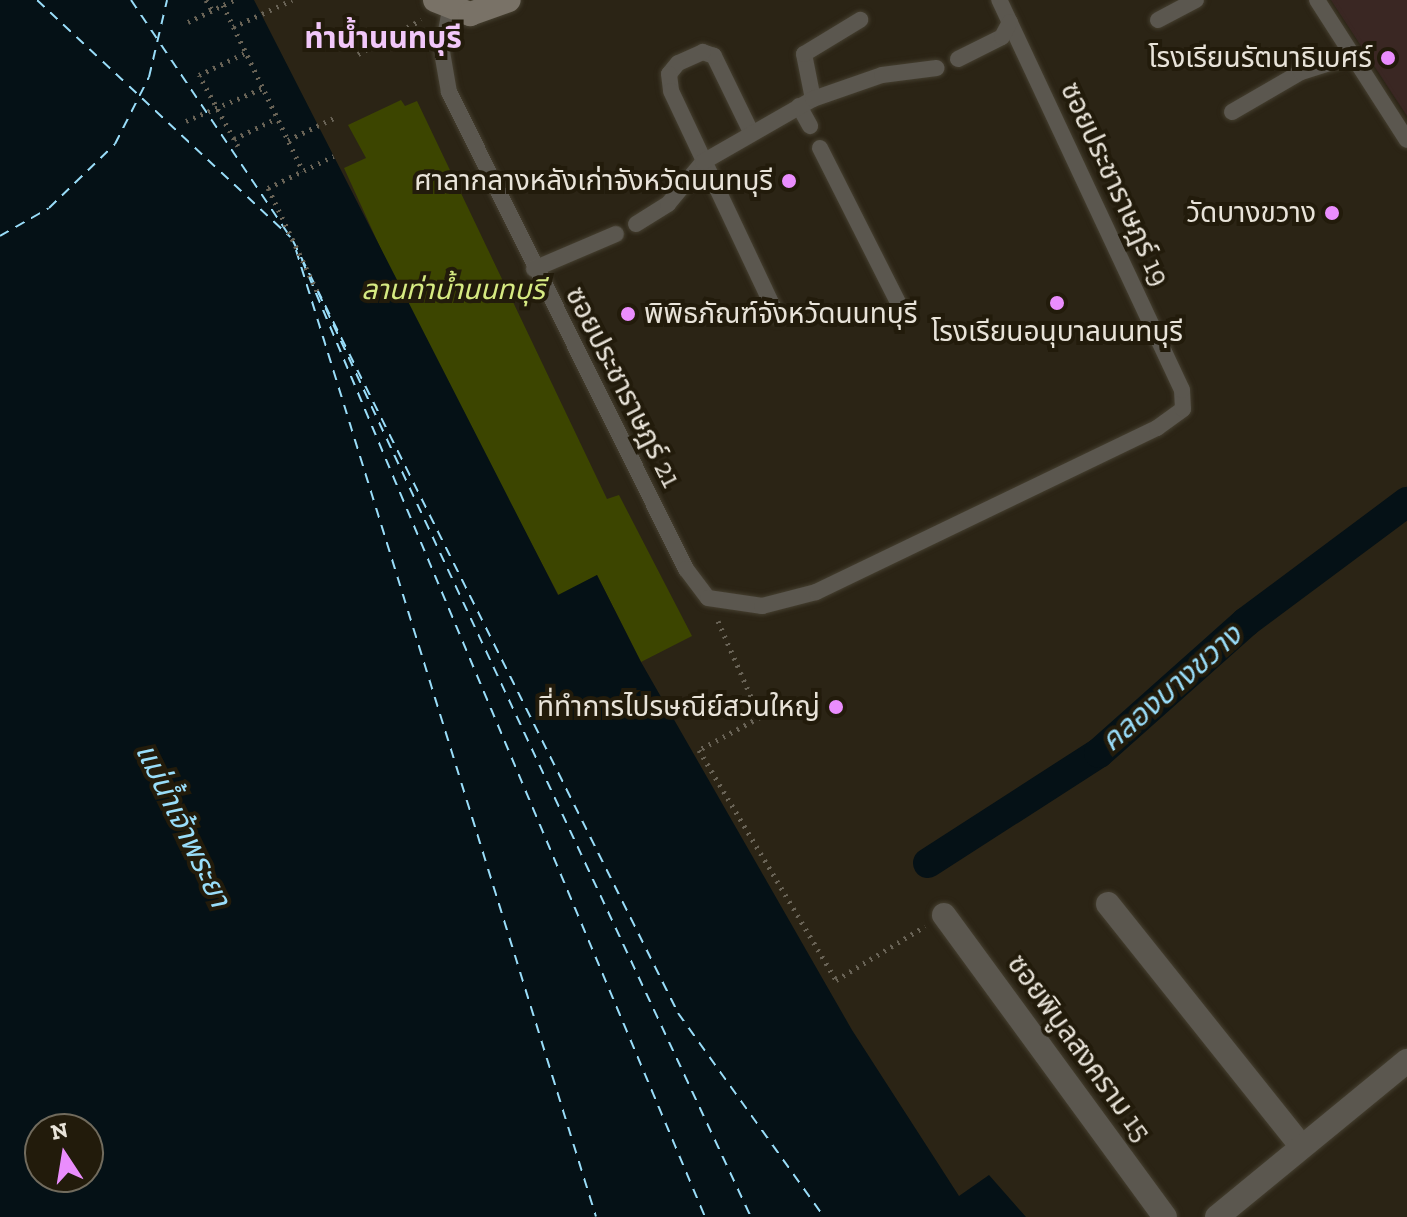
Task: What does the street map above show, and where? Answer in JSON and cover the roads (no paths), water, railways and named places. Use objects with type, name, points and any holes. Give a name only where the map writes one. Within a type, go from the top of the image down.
[{"type":"main road","points":[[442,6],[480,12],[509,0]]},
{"type":"street","points":[[1108,904],[1301,1146]]},
{"type":"street","name":"ซอยพิบูลสงคราม 15","points":[[944,915],[1165,1217]]},
{"type":"street","points":[[1217,1217],[1407,1061]]},
{"type":"lane","name":"ซอยประชาราษฎร์ 19","points":[[762,606],[816,592],[1157,428],[1183,409],[1182,390],[999,0]]},
{"type":"lane","points":[[1158,20],[1196,0]]},
{"type":"lane","points":[[1317,0],[1407,140]]},
{"type":"lane","name":"ซอยประชาราษฎร์ 21","points":[[442,6],[445,82],[534,269],[686,569],[708,598],[762,606]]},
{"type":"lane","points":[[810,126],[804,54],[860,20]]},
{"type":"lane","points":[[958,59],[1002,37],[1010,22]]},
{"type":"lane","points":[[751,132],[714,56],[703,52],[678,63],[669,74],[671,91],[777,315]]},
{"type":"lane","points":[[1232,112],[1301,72],[1352,56]]},
{"type":"lane","points":[[636,224],[668,204],[703,162],[806,103],[882,75],[937,68]]},
{"type":"lane","points":[[820,148],[902,310]]},
{"type":"lane","points":[[534,269],[616,234]]},
{"type":"water","name":"แม่น้ำเจ้าพระยา","points":[[0,0],[254,0],[558,595],[597,575],[641,662],[852,1030],[959,1196],[989,1175],[1026,1217],[0,1217]]},
{"type":"waterway","name":"คลองบางขวาง","points":[[928,863],[1099,753],[1246,622],[1407,502]]},
{"type":"place","name":"โรงเรียนรัตนาธิเบศร์","points":[[1388,58]]},
{"type":"place","name":"ศาลากลางหลังเก่าจังหวัดนนทบุรี","points":[[789,181]]},
{"type":"place","name":"วัดบางขวาง","points":[[1332,213]]},
{"type":"place","name":"โรงเรียนอนุบาลนนทบุรี","points":[[1057,303]]},
{"type":"place","name":"พิพิธภัณฑ์จังหวัดนนทบุรี","points":[[628,314]]},
{"type":"place","name":"ที่ทำการไปรษณีย์สวนใหญ่","points":[[836,707]]},
{"type":"district","name":"ท่าน้ำนนทบุรี","points":[[383,38]]},
{"type":"park label","name":"ลานท่าน้ำนนทบุรี","points":[[453,290]]}]
